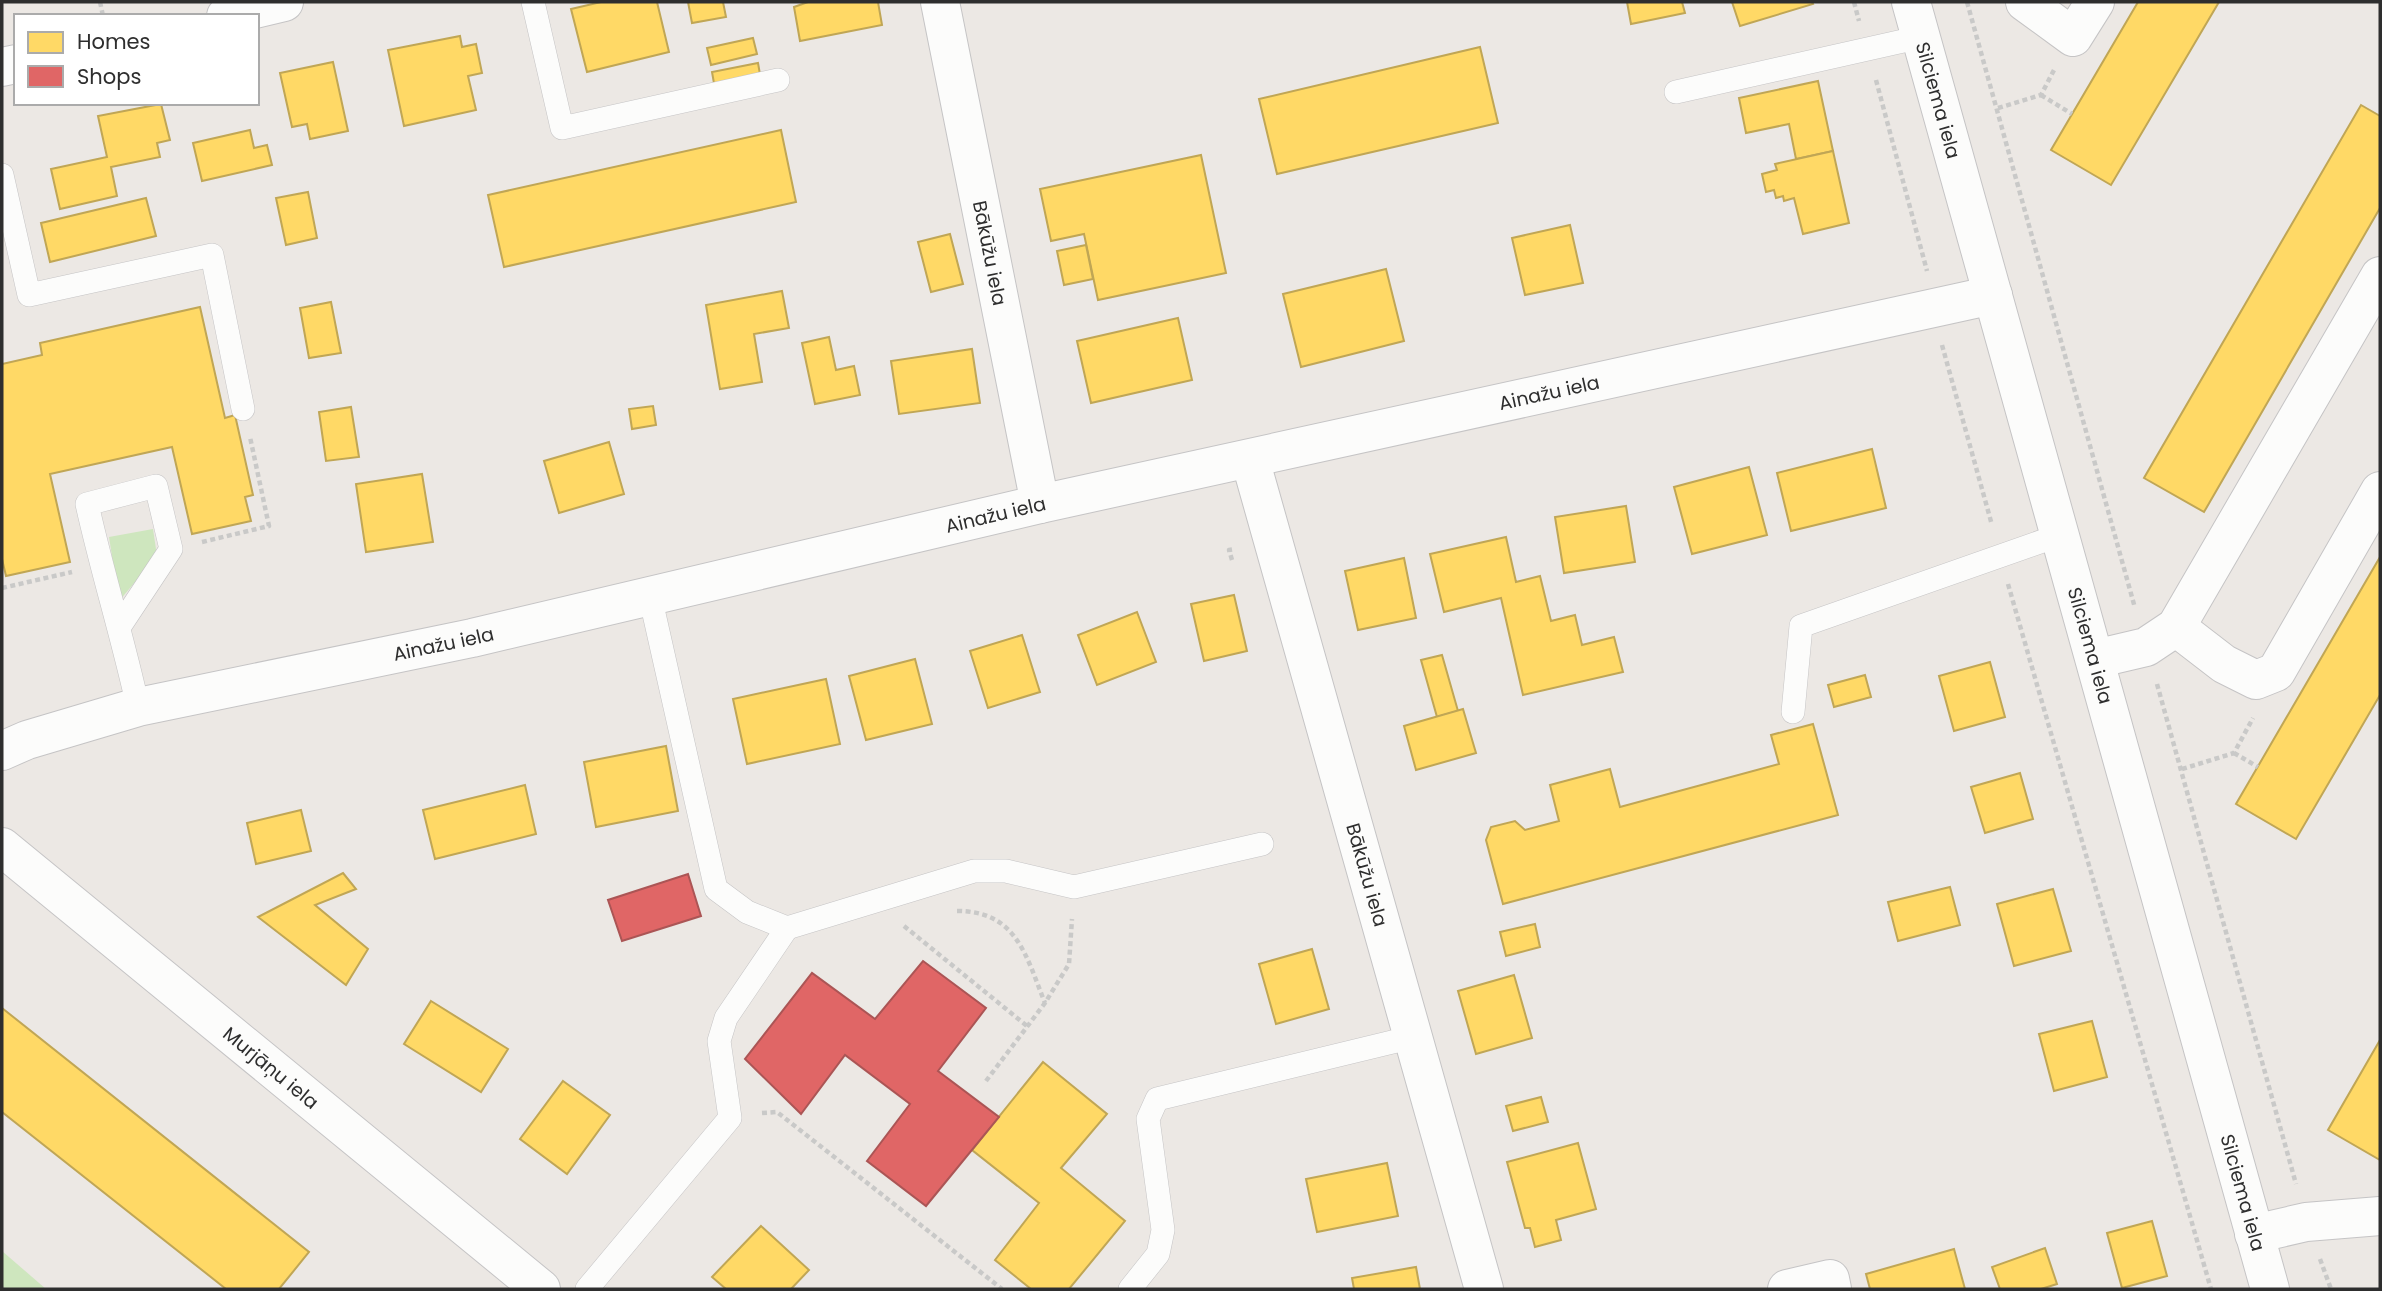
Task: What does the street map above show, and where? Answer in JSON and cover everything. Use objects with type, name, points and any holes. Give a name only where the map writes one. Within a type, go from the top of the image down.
[{"type":"street","points":[[234,14],[284,2]]},
{"type":"street","name":"Bākūžu iela","points":[[940,2],[1040,503]]},
{"type":"street","points":[[2025,2],[2073,37],[2095,2]]},
{"type":"street","name":"Silciema iela","points":[[1916,20],[2270,1289]]},
{"type":"street","points":[[2095,659],[2146,647],[2176,627],[2380,276]]},
{"type":"street","name":"Ainažu iela","points":[[2,751],[27,740],[138,707],[472,638],[1040,503],[1993,295]]},
{"type":"street","name":"Bākūžu iela","points":[[1250,459],[1484,1289]]},
{"type":"street","points":[[2176,627],[2224,664],[2256,680],[2276,672],[2380,491]]},
{"type":"street","name":"Murjāņu iela","points":[[2,847],[541,1289]]},
{"type":"street","points":[[2254,1234],[2306,1222],[2380,1216]]},
{"type":"street","points":[[1787,1289],[1830,1279],[1832,1289]]},
{"type":"lane","points":[[533,2],[562,128],[778,80]]},
{"type":"lane","points":[[1676,92],[1867,49],[1916,20]]},
{"type":"lane","points":[[2,175],[29,295],[212,255],[243,409]]},
{"type":"lane","points":[[120,625],[171,549],[156,486],[87,503],[100,565],[120,625],[138,707]]},
{"type":"lane","points":[[1793,712],[1801,626],[2060,535]]},
{"type":"lane","points":[[650,596],[716,889],[747,912],[787,928],[974,872],[1006,872],[1074,887],[1262,844]]},
{"type":"lane","points":[[587,1289],[730,1118],[719,1041],[726,1018],[787,928]]},
{"type":"lane","points":[[1130,1289],[1158,1254],[1163,1230],[1148,1119],[1157,1099],[1413,1037]]},
{"type":"path","points":[[1854,2],[1919,234],[1943,347],[2001,557],[2211,1289]]},
{"type":"path","points":[[1998,108],[2041,95],[2073,37]]},
{"type":"path","points":[[2041,95],[2072,114]]},
{"type":"path","points":[[171,549],[269,526],[243,409]]},
{"type":"path","points":[[2,588],[100,565]]},
{"type":"path","points":[[2182,769],[2234,753],[2260,705],[2256,680]]},
{"type":"path","points":[[2234,753],[2258,767]]},
{"type":"path","points":[[986,1081],[1045,1003],[1069,964],[1074,887]]},
{"type":"path","points":[[953,911],[977,911],[994,918],[1014,933],[1045,1003]]},
{"type":"path","points":[[911,920],[900,924],[1027,1027]]},
{"type":"path","points":[[730,1118],[777,1112],[1002,1289]]},
{"type":"green space","points":[[153,529],[157,556],[119,601],[109,537]]},
{"type":"green space","points":[[2,1251],[46,1289],[2,1289]]},
{"type":"building: Homes","points":[[601,2],[657,2],[669,52],[587,72],[571,9]]},
{"type":"building: Homes","points":[[688,2],[723,2],[726,17],[692,23]]},
{"type":"building: Homes","points":[[808,2],[878,2],[882,25],[800,41],[794,7]]},
{"type":"building: Homes","points":[[1627,2],[1682,2],[1685,13],[1631,24]]},
{"type":"building: Homes","points":[[1732,2],[1812,2],[1813,4],[1740,26]]},
{"type":"building: Homes","points":[[2138,2],[2219,2],[2111,185],[2051,150]]},
{"type":"building: Homes","points":[[460,36],[462,47],[476,44],[482,73],[468,76],[476,110],[404,126],[388,50]]},
{"type":"building: Homes","points":[[753,38],[757,54],[711,65],[707,48]]},
{"type":"building: Homes","points":[[1480,47],[1498,123],[1277,174],[1259,99]]},
{"type":"building: Homes","points":[[333,62],[348,131],[310,139],[307,124],[292,127],[280,73]]},
{"type":"building: Homes","points":[[758,63],[761,80],[715,89],[712,72]]},
{"type":"building: Homes","points":[[1818,81],[1833,151],[1796,159],[1789,124],[1746,133],[1739,98]]},
{"type":"building: Homes","points":[[161,105],[170,140],[157,143],[160,157],[111,167],[117,196],[60,209],[51,169],[107,157],[98,116]]},
{"type":"building: Homes","points":[[2361,105],[2380,116],[2380,208],[2204,512],[2144,478]]},
{"type":"building: Homes","points":[[250,130],[254,148],[267,145],[272,165],[202,181],[193,143]]},
{"type":"building: Homes","points":[[781,130],[796,202],[504,267],[488,195]]},
{"type":"building: Homes","points":[[1833,151],[1849,223],[1803,234],[1794,198],[1784,201],[1783,196],[1776,198],[1774,190],[1766,192],[1762,174],[1777,170],[1775,164]]},
{"type":"building: Homes","points":[[1201,155],[1226,273],[1098,300],[1084,234],[1051,241],[1040,189]]},
{"type":"building: Homes","points":[[308,192],[317,238],[286,245],[276,198]]},
{"type":"building: Homes","points":[[146,198],[156,236],[50,262],[41,223]]},
{"type":"building: Homes","points":[[1570,225],[1583,283],[1525,295],[1512,238]]},
{"type":"building: Homes","points":[[950,234],[963,284],[931,292],[918,242]]},
{"type":"building: Homes","points":[[1086,245],[1093,279],[1064,285],[1057,251]]},
{"type":"building: Homes","points":[[1386,269],[1404,341],[1301,367],[1283,294]]},
{"type":"building: Homes","points":[[782,291],[789,328],[754,334],[762,382],[720,389],[706,305]]},
{"type":"building: Homes","points":[[331,302],[341,353],[309,358],[300,308]]},
{"type":"building: Homes","points":[[200,307],[225,418],[235,415],[253,495],[245,497],[251,521],[192,534],[172,447],[50,474],[70,562],[6,576],[2,559],[2,364],[42,355],[40,343]]},
{"type":"building: Homes","points":[[1178,318],[1192,380],[1091,403],[1077,341]]},
{"type":"building: Homes","points":[[829,337],[836,370],[854,366],[860,395],[815,404],[802,343]]},
{"type":"building: Homes","points":[[972,349],[980,403],[899,414],[891,361]]},
{"type":"building: Homes","points":[[653,406],[656,425],[632,429],[629,409]]},
{"type":"building: Homes","points":[[351,407],[359,457],[326,461],[319,412]]},
{"type":"building: Homes","points":[[609,442],[624,494],[559,513],[544,461]]},
{"type":"building: Homes","points":[[1872,449],[1886,508],[1791,531],[1777,473]]},
{"type":"building: Homes","points":[[1749,467],[1767,535],[1692,554],[1674,487]]},
{"type":"building: Homes","points":[[422,474],[433,542],[366,552],[356,484]]},
{"type":"building: Homes","points":[[1626,506],[1635,562],[1564,573],[1555,517]]},
{"type":"building: Homes","points":[[1506,537],[1516,582],[1540,576],[1551,621],[1575,615],[1582,645],[1614,637],[1623,672],[1523,695],[1501,598],[1444,612],[1430,554]]},
{"type":"building: Homes","points":[[2380,557],[2380,695],[2296,839],[2236,804]]},
{"type":"building: Homes","points":[[1404,558],[1416,618],[1358,630],[1345,571]]},
{"type":"building: Homes","points":[[1234,595],[1247,651],[1204,661],[1191,604]]},
{"type":"building: Homes","points":[[1137,612],[1156,662],[1097,685],[1078,635]]},
{"type":"building: Homes","points":[[1022,635],[1040,692],[988,708],[970,651]]},
{"type":"building: Homes","points":[[1442,655],[1458,711],[1437,717],[1421,660]]},
{"type":"building: Homes","points":[[915,659],[932,724],[866,740],[849,676]]},
{"type":"building: Homes","points":[[1990,662],[2005,717],[1954,731],[1939,676]]},
{"type":"building: Homes","points":[[1865,675],[1871,697],[1834,707],[1828,685]]},
{"type":"building: Homes","points":[[826,679],[840,744],[747,764],[733,699]]},
{"type":"building: Homes","points":[[1463,709],[1476,753],[1416,770],[1404,726]]},
{"type":"building: Homes","points":[[1813,724],[1838,815],[1503,904],[1486,840],[1491,827],[1515,821],[1525,830],[1559,821],[1550,785],[1610,769],[1620,807],[1779,764],[1771,735]]},
{"type":"building: Homes","points":[[666,746],[678,811],[596,827],[584,762]]},
{"type":"building: Homes","points":[[2020,773],[2033,819],[1985,833],[1971,787]]},
{"type":"building: Homes","points":[[525,785],[536,834],[435,859],[423,810]]},
{"type":"building: Homes","points":[[301,810],[311,851],[256,864],[247,823]]},
{"type":"building: Homes","points":[[343,873],[356,889],[315,905],[368,949],[346,985],[258,917]]},
{"type":"building: Homes","points":[[1950,887],[1960,925],[1898,941],[1888,902]]},
{"type":"building: Homes","points":[[2053,889],[2071,951],[2014,966],[1997,904]]},
{"type":"building: Homes","points":[[1535,924],[1540,947],[1506,956],[1500,932]]},
{"type":"building: Homes","points":[[1312,949],[1329,1009],[1276,1024],[1259,964]]},
{"type":"building: Homes","points":[[1514,975],[1532,1038],[1476,1054],[1458,991]]},
{"type":"building: Homes","points":[[431,1001],[508,1049],[481,1092],[404,1044]]},
{"type":"building: Homes","points":[[2,1008],[309,1252],[279,1289],[226,1289],[2,1112]]},
{"type":"building: Homes","points":[[2092,1021],[2107,1077],[2054,1091],[2039,1034]]},
{"type":"building: Homes","points":[[2380,1040],[2380,1160],[2328,1130]]},
{"type":"building: Homes","points":[[1043,1062],[1107,1114],[1061,1168],[1125,1221],[1069,1289],[1031,1289],[995,1260],[1039,1203],[972,1150]]},
{"type":"building: Homes","points":[[563,1081],[610,1115],[567,1174],[520,1139]]},
{"type":"building: Homes","points":[[1541,1097],[1548,1122],[1513,1131],[1506,1106]]},
{"type":"building: Homes","points":[[1578,1143],[1596,1209],[1556,1220],[1561,1240],[1535,1247],[1530,1228],[1525,1228],[1507,1162]]},
{"type":"building: Homes","points":[[1387,1163],[1398,1216],[1317,1232],[1306,1179]]},
{"type":"building: Homes","points":[[2152,1221],[2167,1276],[2122,1288],[2107,1233]]},
{"type":"building: Homes","points":[[761,1226],[809,1270],[791,1289],[726,1289],[712,1277]]},
{"type":"building: Homes","points":[[2045,1248],[2057,1284],[2041,1289],[2000,1289],[1992,1267]]},
{"type":"building: Homes","points":[[1954,1249],[1965,1289],[1870,1289],[1866,1274]]},
{"type":"building: Homes","points":[[1416,1267],[1420,1289],[1354,1289],[1352,1278]]},
{"type":"building: Shops","points":[[688,874],[701,916],[622,941],[608,900]]},
{"type":"building: Shops","points":[[923,961],[986,1008],[938,1071],[999,1117],[926,1206],[867,1161],[910,1104],[845,1055],[801,1114],[745,1059],[812,973],[875,1019]]}]
